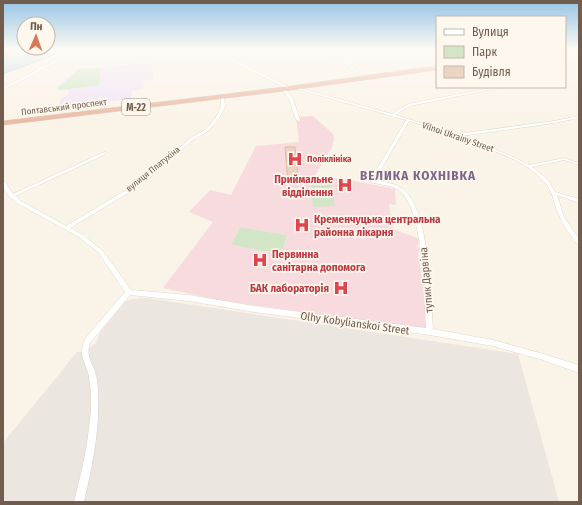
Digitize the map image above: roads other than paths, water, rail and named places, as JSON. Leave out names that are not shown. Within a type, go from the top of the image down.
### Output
[{"type":"highway","name":"Полтавський проспект","points":[[3,123],[396,74]]},
{"type":"street","points":[[3,88],[31,74]]},
{"type":"street","name":"Vilnoi Ukrainy Street","points":[[260,74],[289,88],[392,115],[457,135],[508,155],[528,166],[543,178],[555,193],[558,207],[565,222],[579,243]]},
{"type":"street","points":[[289,88],[298,120]]},
{"type":"street","points":[[392,115],[409,105],[496,88]]},
{"type":"street","name":"вулиця Платухіна","points":[[66,228],[128,191],[151,174],[193,138],[206,131],[217,119],[223,107],[223,96]]},
{"type":"street","points":[[457,135],[554,122],[579,117]]},
{"type":"street","name":"тупик Дарвіна","points":[[408,120],[372,181],[395,186],[411,201],[418,220],[424,248],[430,332]]},
{"type":"street","points":[[12,196],[104,153]]},
{"type":"street","points":[[528,166],[564,159],[579,164]]},
{"type":"street","points":[[3,183],[12,196],[19,202],[80,236],[101,252],[128,292],[87,341],[84,350],[85,359],[90,368],[93,379],[94,410],[88,467],[79,502]]},
{"type":"street","points":[[555,193],[579,201]]},
{"type":"street","name":"Olhy Kobylianskoi Street","points":[[128,292],[189,298],[254,309],[430,332],[493,343],[579,369]]},
{"type":"place","name":"Поліклініка","points":[[295,159]]},
{"type":"place","name":"Приймальне відділення","points":[[345,185]]},
{"type":"place","name":"Кременчуцька центральна районна лікарня","points":[[302,225]]},
{"type":"place","name":"Первинна санітарна допомога","points":[[260,260]]},
{"type":"place","name":"БАК лабораторія","points":[[341,288]]},
{"type":"district","name":"ВЕЛИКА КОХНІВКА","points":[[418,175]]}]
